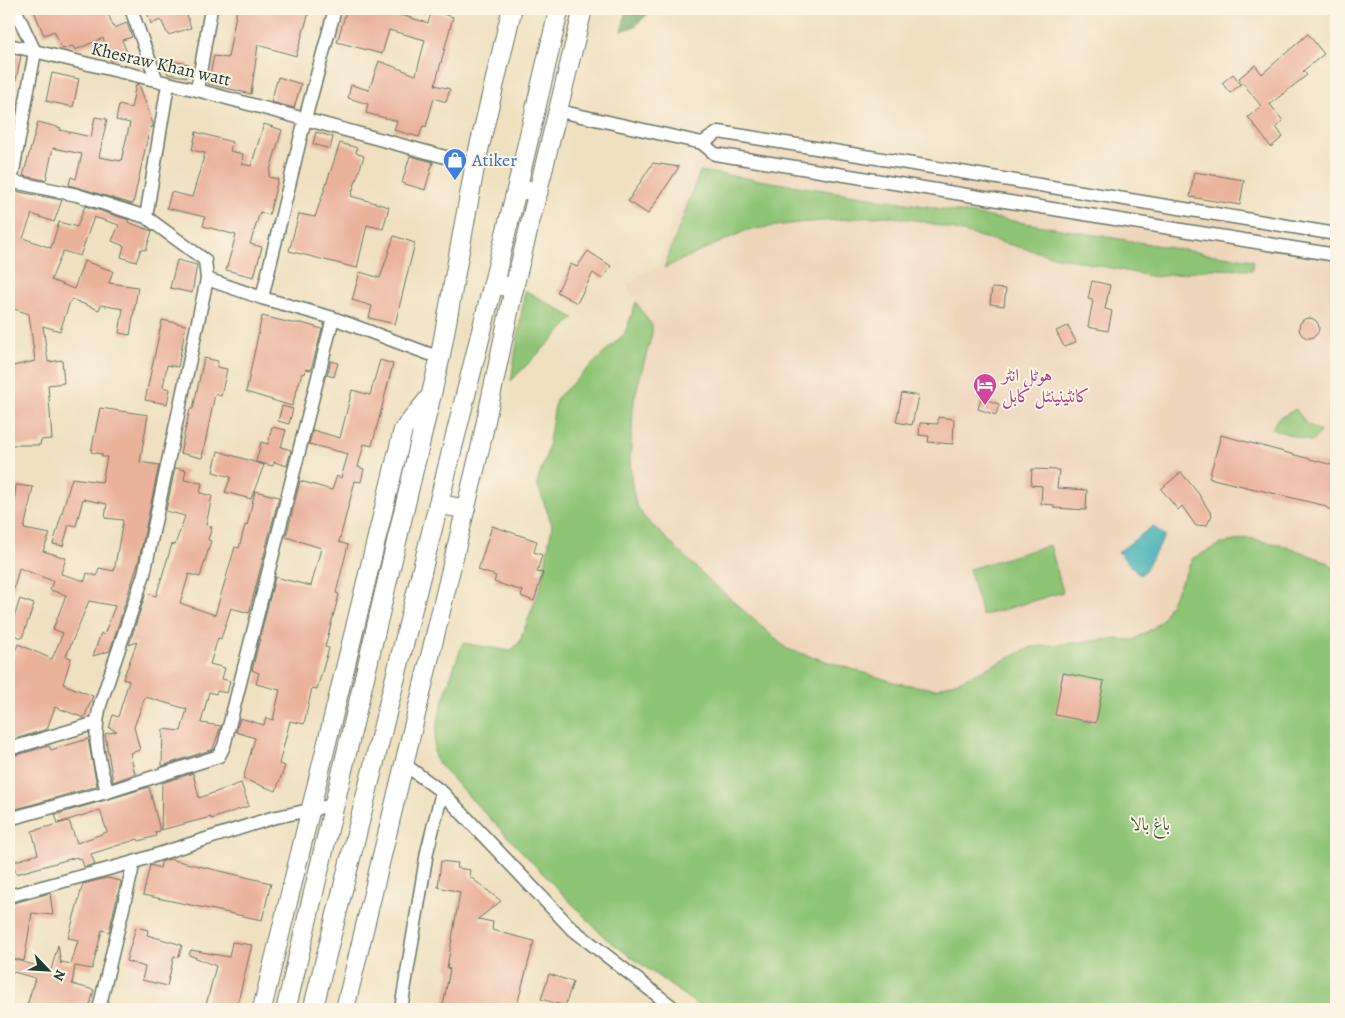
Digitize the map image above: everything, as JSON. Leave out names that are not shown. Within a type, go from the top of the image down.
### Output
[{"type":"main road","points":[[512,9],[475,165],[440,358],[287,1003],[314,1006],[517,188],[559,9]]},
{"type":"main road","points":[[517,188],[538,192]]},
{"type":"main road","points":[[493,284],[514,288]]},
{"type":"main road","points":[[438,504],[465,509]]},
{"type":"street","points":[[15,9],[36,52],[10,181],[77,195],[146,217],[205,260],[207,279],[144,574],[96,723],[95,738],[107,792]]},
{"type":"street","points":[[132,9],[162,83],[146,217]]},
{"type":"street","points":[[197,90],[211,9]]},
{"type":"street","points":[[262,298],[305,119],[335,9]]},
{"type":"street","points":[[345,1009],[465,509],[514,288],[583,9]]},
{"type":"street","name":"Khesraw Khan watt","points":[[9,45],[197,90],[305,119]]},
{"type":"street","points":[[559,110],[702,143],[715,154],[1336,255]]},
{"type":"street","points":[[305,119],[475,165]]},
{"type":"street","points":[[702,143],[719,132],[1336,234]]},
{"type":"street","points":[[1307,250],[1310,230]]},
{"type":"street","points":[[207,279],[262,298],[333,318],[440,358]]},
{"type":"street","points":[[9,820],[107,792],[219,756],[224,746],[333,318]]},
{"type":"street","points":[[262,1009],[403,430],[431,395]]},
{"type":"street","points":[[9,749],[96,723]]},
{"type":"street","points":[[404,764],[442,792],[571,928],[675,1009]]},
{"type":"street","points":[[401,1009],[427,852],[442,792]]},
{"type":"street","points":[[9,896],[134,862],[272,818],[333,805]]},
{"type":"street","points":[[100,1009],[134,862]]},
{"type":"shaded area","name":"ہوٹل انٹر کانٹینینٹل کابل","points":[[719,132],[1336,234],[1336,570],[1327,562],[1187,567],[1162,620],[1152,629],[1133,640],[1113,639],[1032,647],[961,680],[935,689],[897,683],[787,649],[709,580],[644,517],[636,504],[632,486],[630,460],[634,399],[652,334],[652,326],[627,286],[638,278],[637,275],[657,267],[702,143]]},
{"type":"green space","points":[[626,9],[653,9],[635,26],[622,31]]},
{"type":"green space","points":[[700,171],[1253,260],[1252,270],[1211,269],[1155,277],[1053,256],[921,221],[887,216],[797,223],[747,230],[664,268]]},
{"type":"green space","points":[[525,290],[574,318],[511,381]]},
{"type":"green space","name":"باغ بالا","points":[[636,302],[652,326],[652,334],[634,399],[630,460],[632,486],[636,504],[644,517],[709,580],[787,649],[897,683],[935,689],[961,680],[1032,647],[1113,639],[1133,640],[1152,629],[1162,620],[1193,558],[1221,544],[1248,538],[1286,546],[1327,562],[1336,570],[1336,1009],[703,1009],[605,938],[449,776],[436,759],[434,747],[443,700],[463,643],[511,651],[520,641],[542,582],[552,525],[537,483],[547,453],[556,399],[625,333]]},
{"type":"green space","points":[[1296,409],[1305,422],[1320,432],[1312,442],[1272,429],[1277,419]]},
{"type":"green space","points":[[1050,545],[1063,592],[982,616],[969,569]]},
{"type":"water","points":[[1153,526],[1165,536],[1144,572],[1140,575],[1118,552]]},
{"type":"building","points":[[33,9],[106,9],[114,28],[127,23],[132,37],[122,40],[128,55],[111,61],[103,38],[75,50],[73,46],[62,49],[54,31],[44,35]]},
{"type":"building","points":[[146,9],[189,9],[186,12],[191,28],[168,35],[161,20],[151,24]]},
{"type":"building","points":[[237,9],[310,9],[296,56],[258,45],[251,94],[208,84],[214,56],[228,58]]},
{"type":"building","points":[[347,9],[370,9],[393,15],[394,13],[428,23],[432,11],[453,17],[435,85],[450,89],[446,102],[434,98],[426,127],[423,126],[419,137],[394,130],[397,121],[366,113],[368,104],[348,98],[351,85],[369,90],[379,61],[416,75],[425,40],[389,30],[382,54],[337,42]]},
{"type":"building","points":[[1308,34],[1324,54],[1303,71],[1307,75],[1270,104],[1283,121],[1276,127],[1283,137],[1271,147],[1248,117],[1261,106],[1239,78],[1255,65],[1262,74]]},
{"type":"building","points":[[9,53],[21,56],[14,89],[9,88]]},
{"type":"building","points":[[163,60],[189,64],[187,77],[168,74]]},
{"type":"building","points":[[52,73],[79,79],[73,107],[46,101]]},
{"type":"building","points":[[1233,74],[1241,84],[1230,93],[1222,83]]},
{"type":"building","points":[[278,77],[301,84],[294,108],[271,102]]},
{"type":"building","points":[[136,84],[139,84],[153,124],[152,128],[150,127],[133,204],[69,185],[71,177],[76,179],[82,154],[53,148],[46,180],[23,176],[38,122],[61,128],[60,130],[91,137],[95,117],[107,119],[99,157],[121,161],[130,123],[116,120],[119,105],[131,108]]},
{"type":"building","points":[[264,124],[282,130],[270,170],[269,177],[278,179],[269,215],[260,212],[250,244],[262,247],[254,277],[226,270],[236,235],[203,226],[205,217],[167,208],[171,192],[192,197],[205,153],[192,150],[196,132],[232,142],[230,151],[243,154],[242,164],[251,166]]},
{"type":"building","points":[[316,132],[333,137],[330,149],[313,144]]},
{"type":"building","points":[[340,143],[357,148],[356,153],[364,156],[351,196],[389,207],[383,229],[367,225],[357,268],[289,251],[299,214],[315,217]]},
{"type":"building","points":[[410,156],[433,162],[425,190],[402,183]]},
{"type":"building","points":[[653,163],[679,167],[648,214],[628,201]]},
{"type":"building","points":[[1194,172],[1244,180],[1240,205],[1190,197]]},
{"type":"building","points":[[9,190],[62,200],[54,222],[32,214],[23,238],[51,248],[59,222],[77,227],[85,206],[129,220],[128,222],[152,231],[146,250],[141,249],[136,262],[121,257],[124,246],[112,241],[119,225],[94,217],[80,256],[63,251],[51,280],[74,289],[84,261],[113,271],[109,283],[138,287],[130,335],[119,333],[123,309],[101,305],[99,310],[71,299],[60,331],[43,326],[48,362],[62,360],[64,383],[48,385],[52,439],[41,440],[40,445],[9,445],[9,367],[35,361],[29,314],[9,307]]},
{"type":"building","points":[[394,236],[415,243],[395,324],[369,318],[372,306],[352,300],[360,272],[380,278]]},
{"type":"building","points":[[588,251],[611,266],[602,279],[593,273],[577,303],[557,292],[571,264],[577,267]]},
{"type":"building","points":[[177,260],[197,265],[192,293],[170,288]]},
{"type":"building","points":[[1092,281],[1110,285],[1105,309],[1112,311],[1108,331],[1088,327],[1093,300],[1088,299]]},
{"type":"building","points":[[992,288],[1006,289],[1004,306],[990,304]]},
{"type":"building","points":[[262,316],[291,323],[302,323],[322,329],[311,370],[306,369],[305,374],[302,373],[292,406],[246,392]]},
{"type":"building","points":[[1305,318],[1313,318],[1319,324],[1319,332],[1313,338],[1305,338],[1299,332],[1299,324]]},
{"type":"building","points":[[162,320],[186,325],[178,367],[167,365],[163,387],[170,389],[167,404],[145,400]]},
{"type":"building","points":[[1068,326],[1076,342],[1064,347],[1056,331]]},
{"type":"building","points":[[204,358],[218,361],[217,367],[227,369],[221,396],[215,394],[202,458],[180,453],[190,409],[193,409]]},
{"type":"building","points":[[380,360],[393,364],[372,446],[364,444],[358,467],[364,469],[361,482],[355,481],[339,542],[348,545],[336,593],[339,594],[325,647],[329,648],[317,689],[312,688],[304,724],[290,721],[279,764],[285,766],[276,791],[243,779],[255,738],[236,732],[240,718],[264,725],[266,718],[273,720],[280,690],[256,684],[259,673],[252,670],[275,577],[311,586],[321,548],[286,537],[300,481],[332,490],[337,476],[341,478],[348,454],[309,444],[313,430],[340,438],[352,390],[370,395]]},
{"type":"building","points":[[331,361],[338,363],[334,377],[327,375]]},
{"type":"building","points":[[902,393],[918,396],[912,425],[896,422]]},
{"type":"building","points":[[981,398],[999,404],[996,415],[978,409]]},
{"type":"building","points":[[282,406],[293,409],[289,424],[278,421]]},
{"type":"building","points":[[100,408],[148,415],[140,462],[159,465],[139,560],[110,651],[93,656],[101,633],[104,635],[115,606],[89,601],[66,656],[71,658],[63,684],[93,696],[84,718],[55,707],[47,729],[9,741],[9,666],[18,644],[52,659],[63,633],[53,629],[66,595],[50,590],[53,581],[19,568],[14,589],[9,589],[9,511],[13,512],[16,485],[33,487],[24,529],[50,534],[43,551],[66,558],[61,574],[85,581],[87,573],[97,576],[99,568],[114,571],[123,520],[105,518],[107,504],[83,499],[76,526],[69,524],[63,546],[53,544],[72,478],[102,482],[107,457],[91,452]]},
{"type":"building","points":[[938,417],[954,419],[953,444],[928,442],[929,436],[919,435],[920,423],[938,424]]},
{"type":"building","points":[[272,427],[286,430],[281,447],[291,450],[287,466],[274,462],[273,466],[256,462],[261,442],[268,444]]},
{"type":"building","points":[[1221,435],[1336,466],[1336,513],[1322,505],[1209,478]]},
{"type":"building","points":[[218,451],[264,465],[251,499],[225,492],[231,477],[213,472]]},
{"type":"building","points":[[175,468],[186,470],[184,480],[202,483],[200,493],[212,496],[206,525],[212,527],[208,540],[211,541],[200,577],[189,574],[180,603],[215,615],[235,547],[239,548],[245,525],[247,526],[255,491],[279,497],[249,613],[231,608],[221,639],[218,638],[210,664],[225,668],[222,679],[230,681],[227,693],[217,691],[216,694],[209,692],[201,723],[221,726],[213,749],[162,766],[163,729],[181,731],[187,709],[145,697],[134,727],[140,750],[130,753],[135,774],[113,782],[105,734],[117,731],[109,728],[113,715],[118,717],[129,681],[123,679],[137,642],[129,645],[146,593],[156,596],[172,544],[175,545],[185,516],[166,511]]},
{"type":"building","points":[[1032,469],[1059,470],[1057,488],[1087,490],[1086,510],[1054,508],[1054,505],[1041,504],[1042,486],[1031,485]]},
{"type":"building","points":[[1181,472],[1198,493],[1212,515],[1207,525],[1196,526],[1182,506],[1178,510],[1161,489]]},
{"type":"building","points":[[492,526],[537,541],[534,552],[542,555],[537,572],[543,573],[534,601],[521,596],[523,591],[494,582],[496,576],[478,570]]},
{"type":"building","points":[[20,599],[34,604],[22,638],[9,633]]},
{"type":"building","points":[[1063,673],[1104,681],[1096,723],[1055,715]]},
{"type":"building","points":[[88,739],[97,786],[9,811],[9,757],[49,746],[51,750]]},
{"type":"building","points":[[193,773],[199,798],[241,783],[249,806],[211,819],[211,817],[161,830],[162,783]]},
{"type":"building","points":[[149,787],[160,831],[155,832],[156,836],[139,841],[138,839],[91,854],[95,864],[84,867],[81,858],[78,859],[77,857],[16,874],[13,862],[38,854],[32,831],[69,821],[77,843],[107,832],[100,810],[58,823],[55,815]]},
{"type":"building","points":[[169,859],[271,883],[262,920],[143,895],[150,865],[160,868],[161,862]]},
{"type":"building","points":[[441,861],[458,863],[457,868],[470,870],[469,876],[501,901],[478,919],[493,922],[492,930],[534,941],[516,1009],[460,1009],[443,1006],[450,969],[447,968],[460,892],[438,887]]},
{"type":"building","points":[[107,878],[121,881],[109,932],[102,930],[92,969],[75,966],[72,984],[94,990],[89,1009],[26,1009],[35,978],[10,971],[13,959],[51,970],[58,945],[61,964],[61,962],[71,964],[78,940],[68,938],[83,884]]},
{"type":"building","points":[[50,893],[53,915],[32,913],[24,961],[9,958],[10,904]]},
{"type":"building","points":[[136,927],[148,930],[147,935],[182,945],[179,957],[174,956],[167,986],[142,980],[145,967],[126,961]]},
{"type":"building","points":[[232,942],[252,945],[236,1009],[205,1009],[216,966],[189,955],[191,950],[229,957]]},
{"type":"building","points":[[549,974],[573,982],[565,1006],[541,999]]},
{"type":"place","name":"Atiker","points":[[455,181]]},
{"type":"place","name":"ہوٹل انٹر کانٹینینٹل کابل","points":[[985,406]]}]
